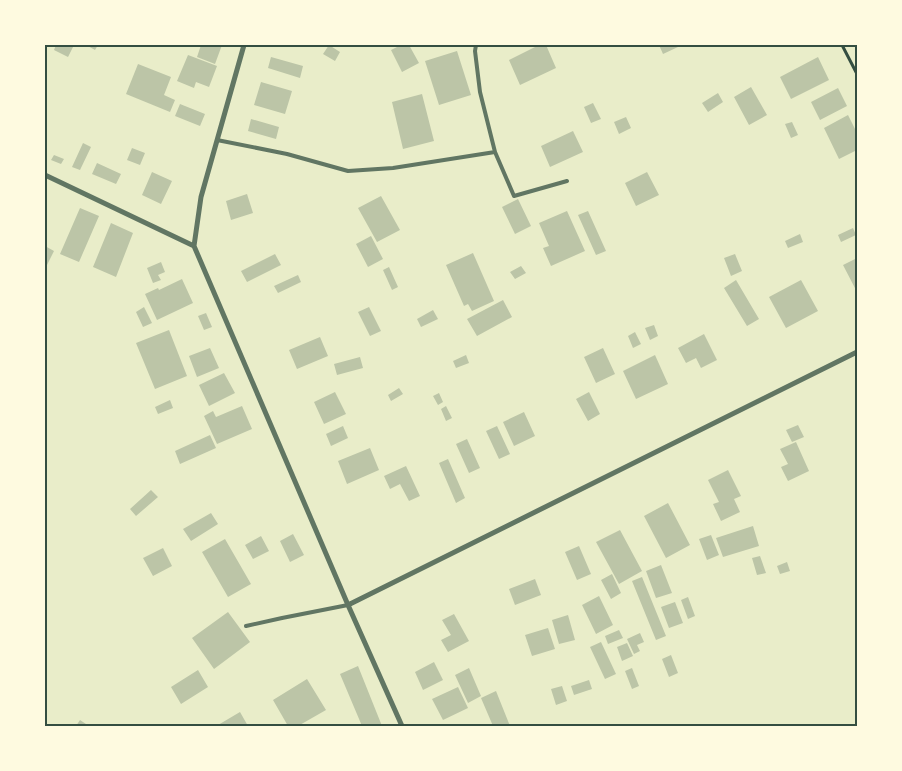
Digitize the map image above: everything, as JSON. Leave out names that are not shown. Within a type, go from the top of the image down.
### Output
[{"type":"street","points":[[244,45],[201,197],[194,246],[402,726]]},
{"type":"street","points":[[45,175],[194,246]]},
{"type":"street","points":[[348,604],[857,352]]},
{"type":"lane","points":[[476,45],[474,52],[480,92],[495,152],[514,196],[567,181]]},
{"type":"lane","points":[[217,140],[287,154],[348,171],[393,168],[495,152]]},
{"type":"lane","points":[[246,626],[348,604]]},
{"type":"path","points":[[842,45],[857,74]]},
{"type":"building","points":[[56,45],[74,45],[68,57],[54,50]]},
{"type":"building","points":[[86,45],[98,45],[95,50]]},
{"type":"building","points":[[201,45],[222,45],[215,64],[197,57]]},
{"type":"building","points":[[329,45],[340,52],[335,61],[323,54]]},
{"type":"building","points":[[401,45],[409,45],[419,63],[402,72],[391,50]]},
{"type":"building","points":[[534,45],[546,45],[556,68],[520,85],[509,60],[535,47]]},
{"type":"building","points":[[659,45],[677,45],[678,47],[663,54]]},
{"type":"building","points":[[457,51],[471,95],[439,105],[425,61]]},
{"type":"building","points":[[188,55],[217,66],[209,87],[196,82],[194,88],[177,81]]},
{"type":"building","points":[[271,57],[303,66],[300,78],[268,68]]},
{"type":"building","points":[[818,57],[829,80],[791,99],[780,77]]},
{"type":"building","points":[[138,64],[171,77],[164,95],[175,100],[170,112],[126,94]]},
{"type":"building","points":[[261,82],[292,91],[285,114],[254,105]]},
{"type":"building","points":[[751,87],[767,115],[749,125],[734,97]]},
{"type":"building","points":[[838,88],[847,106],[820,120],[811,102]]},
{"type":"building","points":[[718,93],[723,102],[708,112],[702,103]]},
{"type":"building","points":[[422,94],[434,141],[403,149],[392,102]]},
{"type":"building","points":[[593,103],[601,119],[591,123],[584,107]]},
{"type":"building","points":[[180,104],[205,114],[200,126],[175,116]]},
{"type":"building","points":[[848,115],[857,133],[857,150],[839,159],[824,128]]},
{"type":"building","points":[[626,117],[631,128],[619,134],[614,122]]},
{"type":"building","points":[[251,119],[279,127],[276,139],[248,131]]},
{"type":"building","points":[[792,122],[798,135],[791,138],[785,124]]},
{"type":"building","points":[[573,131],[583,152],[550,167],[541,146]]},
{"type":"building","points":[[83,143],[91,147],[80,170],[72,167]]},
{"type":"building","points":[[132,148],[145,153],[140,165],[127,160]]},
{"type":"building","points":[[54,155],[64,159],[61,164],[51,160]]},
{"type":"building","points":[[97,163],[121,174],[116,184],[92,174]]},
{"type":"building","points":[[152,172],[172,181],[161,204],[142,195]]},
{"type":"building","points":[[647,172],[659,195],[636,206],[625,183]]},
{"type":"building","points":[[247,194],[253,213],[231,220],[226,201]]},
{"type":"building","points":[[381,196],[400,230],[377,242],[358,208]]},
{"type":"building","points":[[518,199],[531,226],[515,234],[502,207]]},
{"type":"building","points":[[80,208],[99,216],[79,262],[60,254]]},
{"type":"building","points":[[567,211],[585,251],[551,266],[543,248],[549,246],[539,223]]},
{"type":"building","points":[[588,211],[606,251],[596,255],[578,215]]},
{"type":"building","points":[[111,223],[133,233],[116,277],[93,267]]},
{"type":"building","points":[[853,228],[856,235],[841,242],[838,235]]},
{"type":"building","points":[[800,234],[803,242],[788,248],[785,241]]},
{"type":"building","points":[[371,236],[383,259],[368,267],[356,244]]},
{"type":"building","points":[[45,246],[54,251],[45,269]]},
{"type":"building","points":[[473,253],[494,301],[472,311],[468,304],[464,306],[446,265]]},
{"type":"building","points":[[275,254],[281,265],[247,282],[241,271]]},
{"type":"building","points":[[735,254],[742,271],[731,276],[724,258]]},
{"type":"building","points":[[857,258],[857,292],[843,265]]},
{"type":"building","points":[[161,262],[165,272],[158,275],[161,280],[153,283],[147,268]]},
{"type":"building","points":[[521,266],[526,273],[515,279],[510,272]]},
{"type":"building","points":[[389,267],[398,287],[392,290],[383,270]]},
{"type":"building","points":[[298,275],[301,282],[278,293],[274,286]]},
{"type":"building","points":[[182,279],[193,303],[157,320],[145,294],[158,288],[159,290]]},
{"type":"building","points":[[736,280],[759,319],[747,326],[724,288]]},
{"type":"building","points":[[801,280],[818,311],[786,328],[769,297]]},
{"type":"building","points":[[503,300],[512,317],[477,336],[467,319]]},
{"type":"building","points":[[144,307],[152,323],[143,327],[136,312]]},
{"type":"building","points":[[369,307],[381,331],[370,336],[358,312]]},
{"type":"building","points":[[433,310],[438,319],[421,327],[417,319]]},
{"type":"building","points":[[206,313],[212,327],[204,330],[198,316]]},
{"type":"building","points":[[654,325],[658,336],[650,340],[645,328]]},
{"type":"building","points":[[169,330],[187,376],[155,389],[136,343]]},
{"type":"building","points":[[635,332],[641,344],[633,348],[628,336]]},
{"type":"building","points":[[704,334],[717,360],[701,368],[696,358],[686,363],[678,348]]},
{"type":"building","points":[[320,337],[328,356],[297,369],[289,350]]},
{"type":"building","points":[[210,348],[219,368],[197,377],[189,356]]},
{"type":"building","points":[[603,348],[615,374],[596,383],[584,357]]},
{"type":"building","points":[[466,355],[469,363],[456,368],[453,361]]},
{"type":"building","points":[[655,355],[668,384],[636,399],[623,371]]},
{"type":"building","points":[[360,357],[363,368],[337,375],[334,364]]},
{"type":"building","points":[[224,373],[235,393],[209,406],[199,385]]},
{"type":"building","points":[[399,388],[403,394],[391,401],[388,395]]},
{"type":"building","points":[[335,392],[346,414],[324,424],[314,402]]},
{"type":"building","points":[[589,392],[600,414],[588,421],[576,399]]},
{"type":"building","points":[[439,393],[443,402],[438,405],[433,396]]},
{"type":"building","points":[[170,400],[173,408],[158,414],[155,407]]},
{"type":"building","points":[[242,406],[252,429],[217,444],[204,416],[213,411],[216,417]]},
{"type":"building","points":[[446,406],[452,418],[446,421],[441,409]]},
{"type":"building","points":[[524,412],[535,436],[514,446],[503,422]]},
{"type":"building","points":[[798,425],[804,437],[792,442],[786,430]]},
{"type":"building","points":[[343,426],[348,438],[331,446],[326,434]]},
{"type":"building","points":[[497,426],[510,454],[499,459],[486,431]]},
{"type":"building","points":[[210,435],[216,448],[180,464],[175,451]]},
{"type":"building","points":[[467,439],[480,468],[469,473],[456,444]]},
{"type":"building","points":[[796,442],[809,471],[788,481],[781,467],[788,464],[780,449]]},
{"type":"building","points":[[370,448],[379,470],[347,484],[338,461]]},
{"type":"building","points":[[448,459],[465,498],[456,503],[439,463]]},
{"type":"building","points":[[406,466],[420,496],[409,501],[400,484],[390,489],[384,476]]},
{"type":"building","points":[[728,470],[741,496],[734,499],[740,512],[721,521],[713,504],[719,502],[708,480]]},
{"type":"building","points":[[151,490],[158,497],[136,516],[130,509]]},
{"type":"building","points":[[668,503],[690,545],[666,558],[644,516]]},
{"type":"building","points":[[211,513],[218,524],[191,541],[183,529]]},
{"type":"building","points":[[753,526],[759,546],[723,557],[716,538]]},
{"type":"building","points":[[620,530],[642,571],[619,584],[596,542]]},
{"type":"building","points":[[293,534],[304,555],[290,562],[280,541]]},
{"type":"building","points":[[711,535],[719,555],[707,560],[699,539]]},
{"type":"building","points":[[261,536],[269,551],[253,559],[245,545]]},
{"type":"building","points":[[225,539],[251,584],[228,597],[202,552]]},
{"type":"building","points":[[579,546],[591,574],[577,580],[565,552]]},
{"type":"building","points":[[163,548],[172,566],[153,576],[143,558]]},
{"type":"building","points":[[760,556],[766,573],[757,575],[752,558]]},
{"type":"building","points":[[787,562],[790,571],[780,574],[777,566]]},
{"type":"building","points":[[661,565],[672,593],[656,598],[646,571]]},
{"type":"building","points":[[612,574],[621,593],[611,599],[601,580]]},
{"type":"building","points":[[642,577],[666,636],[656,640],[632,581]]},
{"type":"building","points":[[535,579],[541,595],[515,605],[509,589]]},
{"type":"building","points":[[599,596],[613,625],[596,634],[582,605]]},
{"type":"building","points":[[688,597],[695,616],[688,619],[681,600]]},
{"type":"building","points":[[675,602],[683,623],[669,628],[661,607]]},
{"type":"building","points":[[228,612],[250,642],[214,669],[192,638]]},
{"type":"building","points":[[454,614],[469,641],[448,652],[441,640],[451,635],[442,620]]},
{"type":"building","points":[[568,615],[575,640],[559,644],[552,620]]},
{"type":"building","points":[[548,628],[555,649],[532,656],[525,635]]},
{"type":"building","points":[[619,630],[623,638],[608,644],[605,636]]},
{"type":"building","points":[[640,633],[644,642],[637,645],[640,651],[634,654],[627,639]]},
{"type":"building","points":[[601,642],[616,674],[605,679],[590,647]]},
{"type":"building","points":[[627,643],[633,656],[622,661],[617,647]]},
{"type":"building","points":[[671,655],[678,673],[669,677],[662,659]]},
{"type":"building","points":[[434,662],[443,680],[423,690],[415,672]]},
{"type":"building","points":[[358,666],[382,726],[362,726],[340,674]]},
{"type":"building","points":[[469,668],[481,696],[468,703],[455,675]]},
{"type":"building","points":[[632,668],[639,686],[632,689],[625,671]]},
{"type":"building","points":[[198,670],[208,687],[181,704],[171,687]]},
{"type":"building","points":[[307,679],[326,710],[298,726],[288,726],[273,700]]},
{"type":"building","points":[[589,680],[592,689],[574,695],[571,686]]},
{"type":"building","points":[[562,686],[567,701],[556,705],[551,689]]},
{"type":"building","points":[[458,687],[468,708],[443,720],[432,699]]},
{"type":"building","points":[[496,691],[510,726],[493,726],[481,698]]},
{"type":"building","points":[[240,712],[248,726],[218,726],[218,725]]},
{"type":"building","points":[[80,720],[89,726],[76,726]]}]
